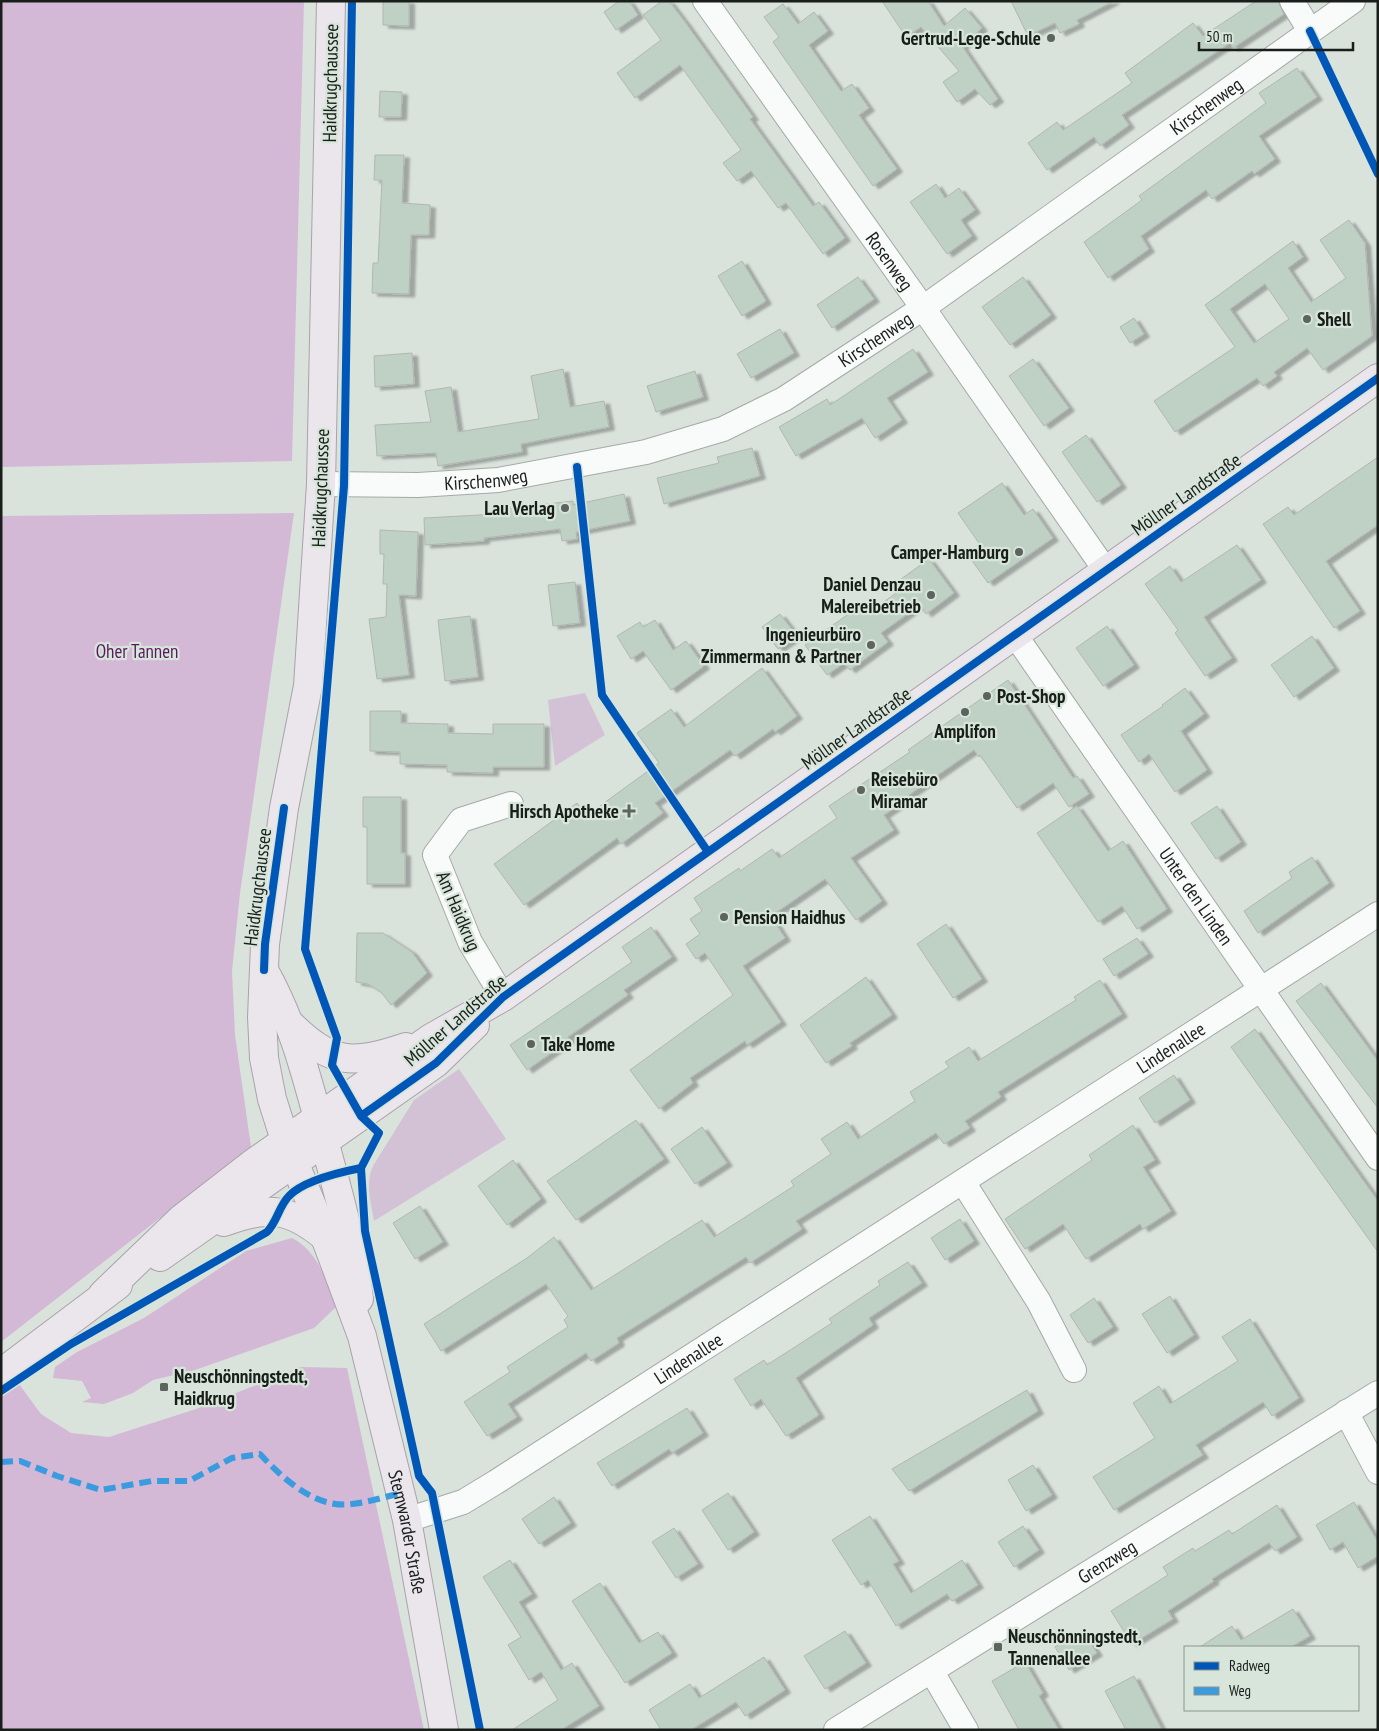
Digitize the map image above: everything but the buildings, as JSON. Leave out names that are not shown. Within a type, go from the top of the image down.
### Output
[{"type":"main road","name":"Haidkrugchaussee","points":[[290,1151],[272,1099],[264,1058],[264,970],[265,944],[284,808],[308,686],[321,484],[331,1]]},
{"type":"main road","name":"Möllner Landstraße","points":[[321,1130],[431,1038],[503,997],[1378,378]]},
{"type":"main road","name":"Haidkrugchaussee","points":[[264,970],[290,1024],[321,1130]]},
{"type":"main road","name":"Möllner Landstraße","points":[[103,1294],[180,1219],[321,1130],[436,1063],[503,997]]},
{"type":"main road","points":[[290,1024],[321,1051],[334,1056],[352,1058],[366,1059],[382,1055],[431,1038]]},
{"type":"main road","name":"Stemwarder Straße","points":[[321,1130],[355,1257],[362,1336]]},
{"type":"main road","name":"Möllner Landstraße","points":[[1,1373],[103,1294],[194,1234],[290,1151]]},
{"type":"main road","name":"Stemwarder Straße","points":[[290,1151],[362,1336],[407,1520],[444,1730]]},
{"type":"main road","points":[[194,1234],[240,1216],[270,1210],[292,1215],[309,1223],[325,1237]]},
{"type":"street","name":"Rosenweg","points":[[705,1],[923,308],[1106,571]]},
{"type":"street","points":[[1292,1],[1310,30]]},
{"type":"street","name":"Kirschenweg","points":[[321,484],[418,485],[498,480],[646,452],[723,429],[784,399],[923,308],[1353,1]]},
{"type":"street","name":"Unter den Linden","points":[[1015,635],[1378,1158]]},
{"type":"street","name":"Am Haidkrug","points":[[503,997],[470,942],[435,855],[461,820],[511,804]]},
{"type":"street","name":"Lindenallee","points":[[407,1520],[463,1502],[1261,991],[1378,914]]},
{"type":"street","points":[[963,1182],[1038,1302],[1074,1370]]},
{"type":"street","name":"Grenzweg","points":[[836,1730],[1378,1393]]},
{"type":"street","points":[[1346,1412],[1378,1472]]},
{"type":"street","points":[[932,1672],[966,1730]]},
{"type":"shaded area","points":[[585,693],[605,735],[555,766],[548,700]]},
{"type":"shaded area","points":[[459,1069],[506,1139],[374,1221],[369,1186],[373,1166],[414,1100]]},
{"type":"green space","points":[[1,1],[304,1],[292,461],[1,467]]},
{"type":"green space","name":"Oher Tannen","points":[[294,513],[240,893],[232,971],[235,1035],[251,1147],[1,1342],[1,516]]},
{"type":"green space","points":[[292,1238],[315,1258],[325,1277],[336,1307],[314,1328],[195,1370],[153,1380],[133,1393],[104,1404],[82,1402],[91,1398],[82,1381],[53,1378],[55,1367],[77,1352],[144,1318],[246,1251]]},
{"type":"green space","points":[[301,1367],[347,1368],[424,1730],[1,1730],[1,1397],[19,1384],[41,1414],[71,1433],[109,1437],[196,1409]]},
{"type":"marked path","points":[[1,1462],[20,1461],[57,1476],[101,1490],[152,1481],[189,1481],[232,1458],[260,1454],[290,1482],[313,1497],[326,1502],[352,1504],[401,1493]]},
{"type":"cycle path","points":[[352,1],[344,486],[305,949],[337,1038],[332,1065],[361,1116],[379,1133],[361,1168],[365,1231],[419,1476],[432,1493],[480,1730]]},
{"type":"cycle path","points":[[1310,31],[1378,174]]},
{"type":"cycle path","points":[[361,1116],[436,1063],[503,997],[1378,378]]},
{"type":"cycle path","points":[[577,467],[602,695],[708,852]]},
{"type":"cycle path","points":[[264,970],[265,944],[284,808]]},
{"type":"cycle path","points":[[1,1391],[71,1344],[267,1232],[289,1196],[303,1186],[323,1178],[361,1168]]},
{"type":"place","name":"Gertrud-Lege-Schule","points":[[1051,38]]},
{"type":"place","name":"Shell","points":[[1307,319]]},
{"type":"place","name":"Lau Verlag","points":[[565,508]]},
{"type":"place","name":"Camper-Hamburg","points":[[1019,552]]},
{"type":"place","name":"Daniel Denzau Malereibetrieb","points":[[931,595]]},
{"type":"place","name":"Ingenieurbüro Zimmermann & Partner","points":[[871,645]]},
{"type":"place","name":"Post-Shop","points":[[987,696]]},
{"type":"place","name":"Amplifon","points":[[965,712]]},
{"type":"place","name":"Reisebüro Miramar","points":[[861,790]]},
{"type":"place","name":"Hirsch Apotheke","points":[[629,811]]},
{"type":"place","name":"Pension Haidhus","points":[[724,917]]},
{"type":"place","name":"Take Home","points":[[531,1044]]},
{"type":"place","name":"Neuschönningstedt, Haidkrug","points":[[164,1387]]},
{"type":"place","name":"Neuschönningstedt, Tannenallee","points":[[998,1647]]}]
